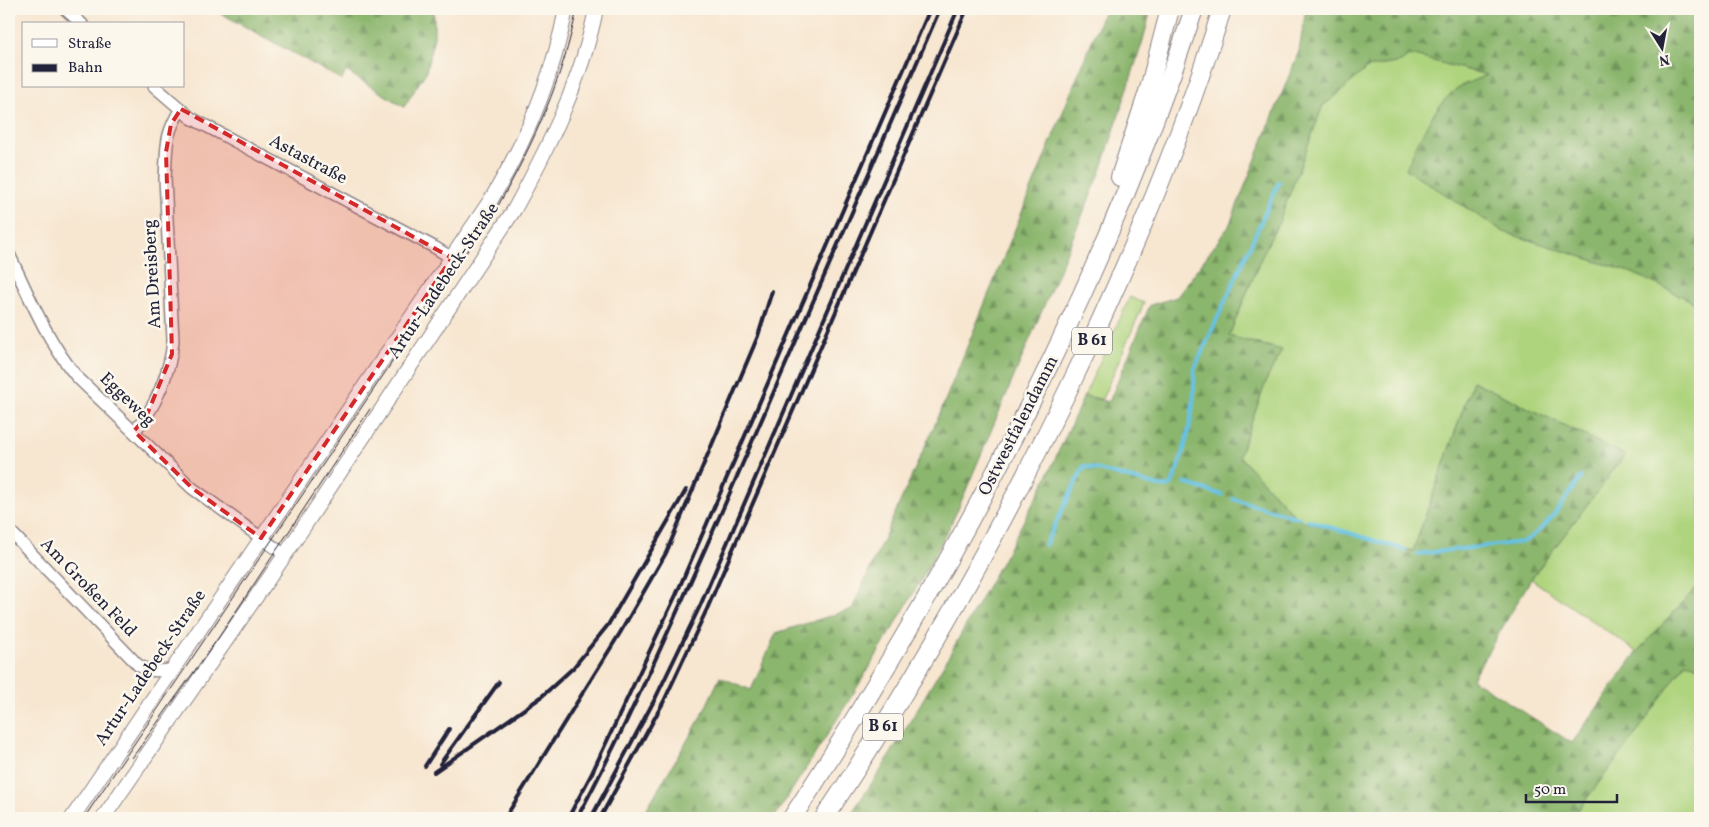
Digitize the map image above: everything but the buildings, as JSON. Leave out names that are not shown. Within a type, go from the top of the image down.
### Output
[{"type":"highway","name":"B 61","points":[[976,510],[996,454],[1057,327],[1096,239],[1123,169],[1149,89],[1170,9]]},
{"type":"highway","name":"Ostwestfalendamm","points":[[792,818],[841,743],[976,510],[1070,322],[1142,152],[1194,9]]},
{"type":"highway","name":"Ostwestfalendamm","points":[[824,818],[860,765],[940,634],[1028,474],[1094,337],[1130,254],[1172,150],[1222,9]]},
{"type":"highway","points":[[1214,34],[1226,9]]},
{"type":"street","points":[[65,9],[80,22]]},
{"type":"street","name":"Artur-Ladebeck-Straße","points":[[72,818],[492,198],[519,149],[548,78],[566,9]]},
{"type":"street","name":"Artur-Ladebeck-Straße","points":[[103,818],[285,555],[514,210],[537,168],[566,104],[582,64],[596,9]]},
{"type":"street","name":"Astastraße","points":[[156,88],[191,118],[210,129],[452,258]]},
{"type":"street","name":"Am Dreisberg","points":[[134,431],[146,417],[168,372],[172,354],[173,340],[165,178],[168,134],[171,124],[181,109]]},
{"type":"street","name":"Eggeweg","points":[[9,254],[54,346],[77,377],[192,488],[261,538]]},
{"type":"street","name":"Am Großen Feld","points":[[9,532],[134,661],[148,670],[161,671],[173,669]]},
{"type":"street","points":[[261,538],[285,555]]},
{"type":"highlighted area","points":[[181,109],[452,258],[261,538],[192,488],[134,431],[146,417],[172,354],[166,152],[171,124]]},
{"type":"green space","points":[[213,9],[434,9],[434,37],[426,72],[404,107],[346,71],[342,80]]},
{"type":"green space","points":[[1105,9],[1151,9],[1144,37],[1101,171],[958,509],[917,588],[862,680],[774,818],[641,818],[700,719],[720,677],[751,690],[776,633],[852,609],[940,413]]},
{"type":"green space","points":[[1306,9],[1700,9],[1700,310],[1692,301],[1633,273],[1504,232],[1406,169],[1426,126],[1446,98],[1462,85],[1487,75],[1410,55],[1401,62],[1367,68],[1323,105],[1279,222],[1264,251],[1229,336],[1282,350],[1267,379],[1239,456],[1299,520],[1413,551],[1473,381],[1625,455],[1531,579],[1472,679],[1572,743],[1637,652],[1700,584],[1700,668],[1686,662],[1638,731],[1572,818],[848,818],[881,770],[946,661],[1044,483],[1084,396],[1109,402],[1150,305],[1177,297],[1229,226],[1299,51]]},
{"type":"green space","points":[[1410,55],[1487,75],[1456,89],[1406,169],[1504,232],[1633,273],[1692,301],[1700,310],[1700,584],[1637,652],[1531,579],[1624,455],[1473,381],[1413,551],[1299,520],[1239,456],[1267,379],[1281,350],[1229,336],[1264,251],[1279,222],[1323,105],[1367,68],[1401,62]]},
{"type":"green space","points":[[1130,297],[1144,303],[1102,399],[1084,396]]},
{"type":"green space","points":[[1686,661],[1700,668],[1700,727],[1690,748],[1700,754],[1700,818],[1572,818],[1638,731]]},
{"type":"waterway","points":[[1045,545],[1084,466],[1159,486],[1167,487],[1172,484],[1182,457],[1192,414],[1194,370],[1279,182]]},
{"type":"waterway","points":[[1417,554],[1523,542],[1548,522],[1581,477]]},
{"type":"waterway","points":[[1185,483],[1222,495]]},
{"type":"waterway","points":[[1233,499],[1299,518]]},
{"type":"waterway","points":[[1307,520],[1405,550]]},
{"type":"tram line","points":[[84,818],[499,204],[546,110],[564,61],[577,9]]},
{"type":"tram line","points":[[132,758],[219,637],[370,409]]},
{"type":"railway","points":[[568,818],[591,775],[676,595],[930,9]]},
{"type":"railway","points":[[577,818],[617,741],[672,623],[940,9]]},
{"type":"railway","points":[[591,818],[656,697],[700,606],[958,9]]},
{"type":"railway","points":[[600,818],[664,701],[707,609],[967,9]]},
{"type":"railway","points":[[505,818],[620,633],[666,553],[758,336],[772,291]]},
{"type":"railway","points":[[434,772],[540,698],[573,668],[608,625],[686,490]]},
{"type":"railway","points":[[440,764],[499,682]]},
{"type":"railway","points":[[425,766],[449,729]]}]
